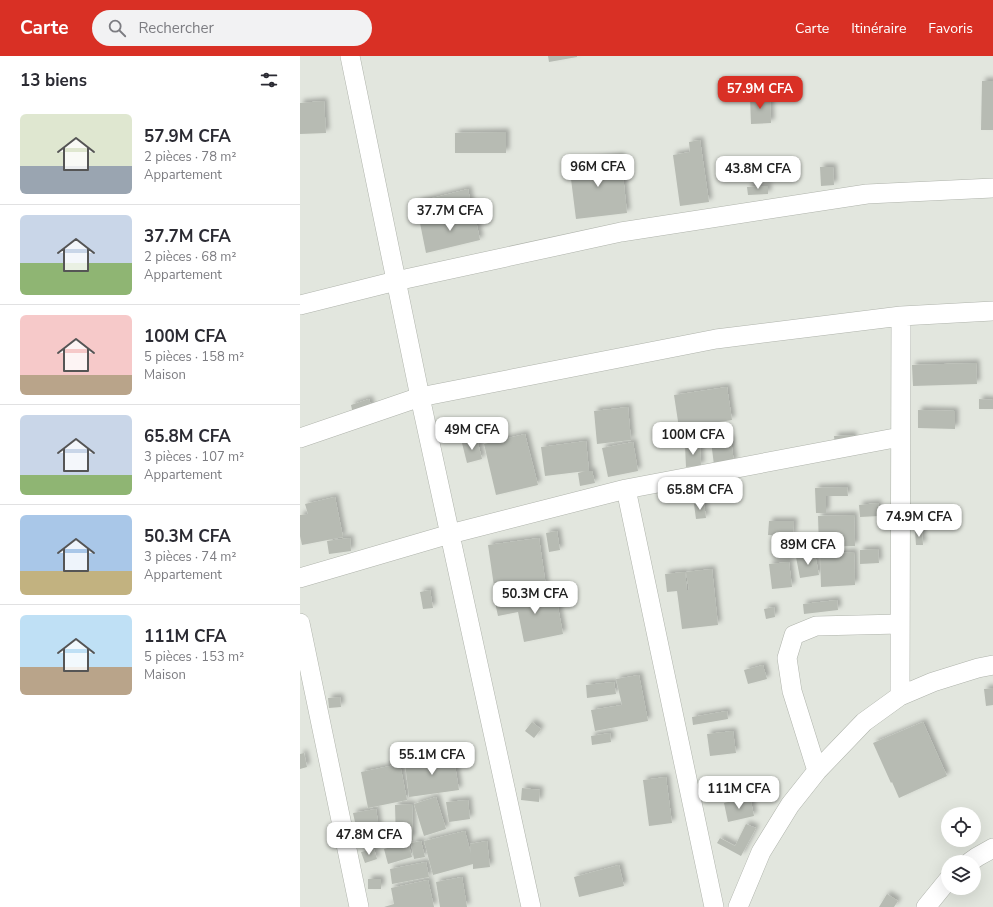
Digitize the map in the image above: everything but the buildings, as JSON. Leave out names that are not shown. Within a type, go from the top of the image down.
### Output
[{"type":"street","points":[[350,56],[420,397],[531,907]]},
{"type":"street","points":[[300,305],[396,281],[621,232],[867,194],[993,188]]},
{"type":"street","points":[[300,438],[420,397],[716,340],[901,316],[993,311]]},
{"type":"street","points":[[900,696],[901,316]]},
{"type":"street","points":[[300,578],[450,534],[626,489],[900,437]]},
{"type":"street","points":[[626,489],[714,907]]},
{"type":"street","points":[[300,623],[359,907]]},
{"type":"street","points":[[817,771],[792,691],[788,658],[794,635],[816,626],[900,624]]},
{"type":"street","points":[[738,907],[761,852],[790,804],[817,771],[864,722],[900,696],[933,682],[978,668],[993,665]]},
{"type":"street","points":[[981,855],[993,848]]},
{"type":"street","points":[[926,907],[941,889]]}]
